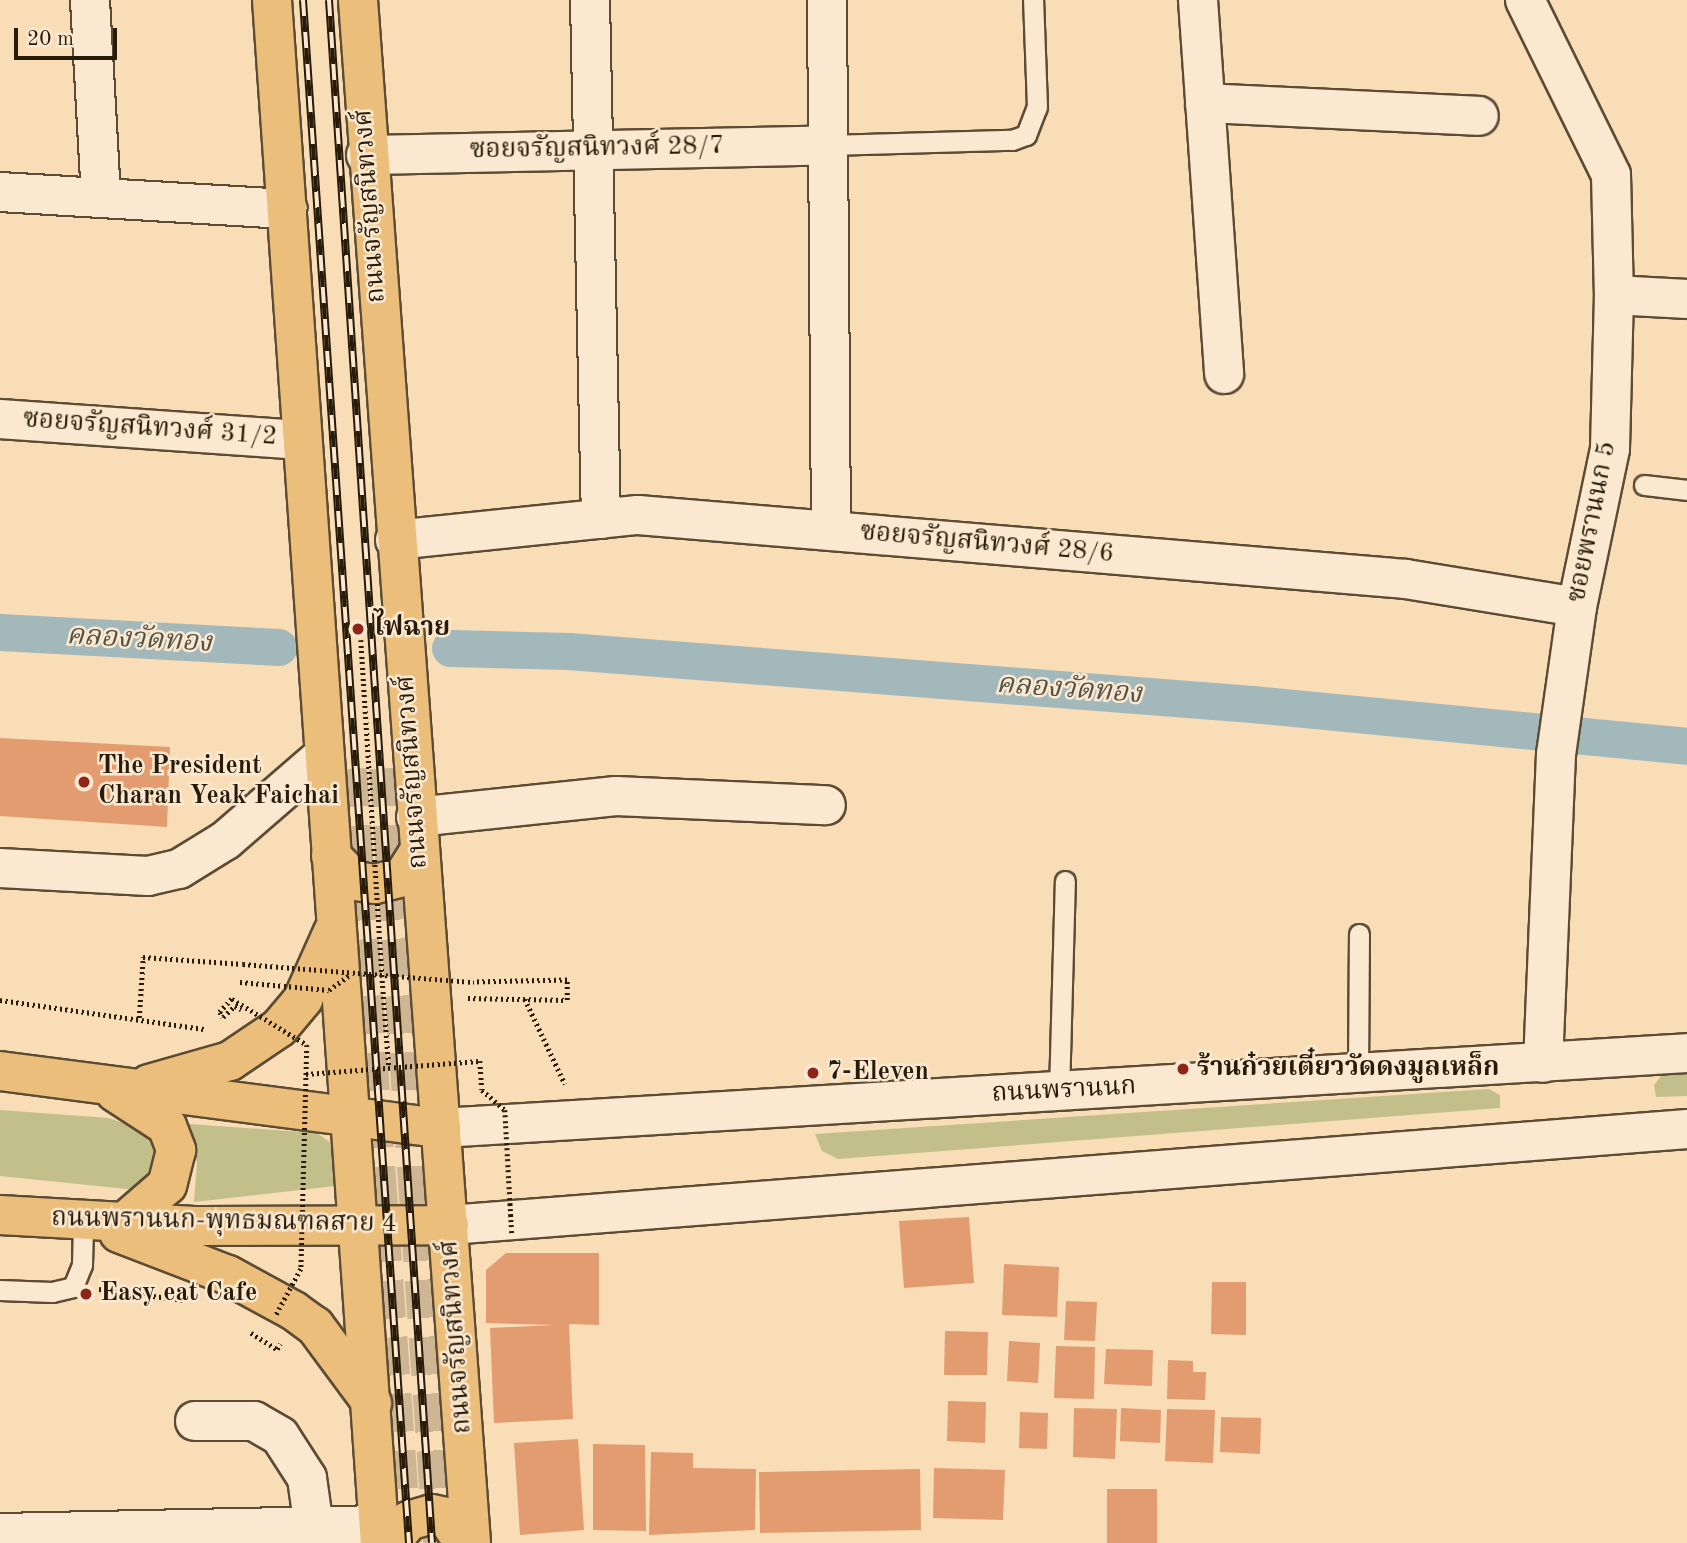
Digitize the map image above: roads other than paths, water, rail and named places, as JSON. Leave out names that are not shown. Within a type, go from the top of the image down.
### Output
[{"type":"main road","points":[[272,0],[301,440],[336,762]]},
{"type":"main road","points":[[295,0],[336,762],[331,856],[383,1537],[408,1521],[432,1514],[446,1517],[464,1543]]},
{"type":"main road","name":"ถนนจรัญสนิทวงศ์","points":[[335,0],[388,768]]},
{"type":"main road","name":"ถนนจรัญสนิทวงศ์","points":[[358,0],[366,155],[471,1543]]},
{"type":"main road","points":[[331,856],[356,881],[375,884],[403,877],[417,834]]},
{"type":"main road","points":[[117,1086],[230,1060],[279,1028],[318,971],[336,923]]},
{"type":"main road","points":[[0,1071],[441,1128]]},
{"type":"main road","points":[[100,1223],[150,1205],[167,1185],[176,1150],[158,1118],[117,1086]]},
{"type":"main road","name":"ถนนพรานนก-พุทธมณฑลสาย 4","points":[[0,1215],[100,1223],[449,1225]]},
{"type":"main road","points":[[100,1223],[267,1293],[315,1326],[372,1403]]},
{"type":"street","points":[[90,0],[101,198]]},
{"type":"street","points":[[590,0],[601,519]]},
{"type":"street","points":[[827,0],[831,531]]},
{"type":"street","points":[[1198,0],[1224,374]]},
{"type":"street","name":"ซอยพรานนก 5","points":[[1525,0],[1611,175],[1614,295],[1610,449],[1577,607],[1556,754],[1543,1063]]},
{"type":"street","points":[[1205,103],[1479,116]]},
{"type":"street","name":"ซอยจรัญสนิทวงศ์ 28/7","points":[[366,155],[593,147],[828,145]]},
{"type":"street","points":[[0,192],[287,209]]},
{"type":"street","points":[[1614,295],[1687,299]]},
{"type":"street","name":"ซอยจรัญสนิทวงศ์ 31/2","points":[[0,419],[301,440]]},
{"type":"street","name":"ซอยจรัญสนิทวงศ์ 28/6","points":[[395,540],[638,515],[1406,579],[1577,607]]},
{"type":"street","points":[[0,868],[148,876],[179,869],[226,840],[336,762]]},
{"type":"street","points":[[417,834],[616,796],[826,805]]},
{"type":"street","name":"ถนนพรานนก","points":[[441,1128],[1687,1053]]},
{"type":"street","points":[[449,1225],[1687,1129]]},
{"type":"street","points":[[195,1421],[254,1421],[280,1436],[307,1478],[314,1528]]},
{"type":"street","points":[[0,1533],[314,1528],[383,1537]]},
{"type":"lane","points":[[828,145],[1012,140],[1026,135],[1037,107],[1033,0]]},
{"type":"lane","points":[[1644,485],[1687,490]]},
{"type":"lane","points":[[1059,1092],[1065,881]]},
{"type":"lane","points":[[1358,1074],[1359,934]]},
{"type":"lane","points":[[0,1290],[52,1292],[73,1287],[100,1223]]},
{"type":"waterway","name":"คลองวัดทอง","points":[[0,632],[279,647]]},
{"type":"waterway","name":"คลองวัดทอง","points":[[450,648],[568,651],[1252,704],[1687,746]]},
{"type":"tunnel","points":[[388,768],[442,1543]]},
{"type":"tunnel","points":[[348,769],[403,1543]]},
{"type":"railway","points":[[303,0],[409,1543]]},
{"type":"railway","points":[[329,0],[432,1543]]},
{"type":"place","name":"ไฟฉาย","points":[[358,629]]},
{"type":"place","name":"The President Charan Yeak Faichai","points":[[84,782]]},
{"type":"place","name":"ร้านก๋วยเตี๋ยววัดดงมูลเหล็ก","points":[[1183,1069]]},
{"type":"place","name":"7-Eleven","points":[[813,1073]]},
{"type":"place","name":"Easy eat Cafe","points":[[86,1294]]}]
